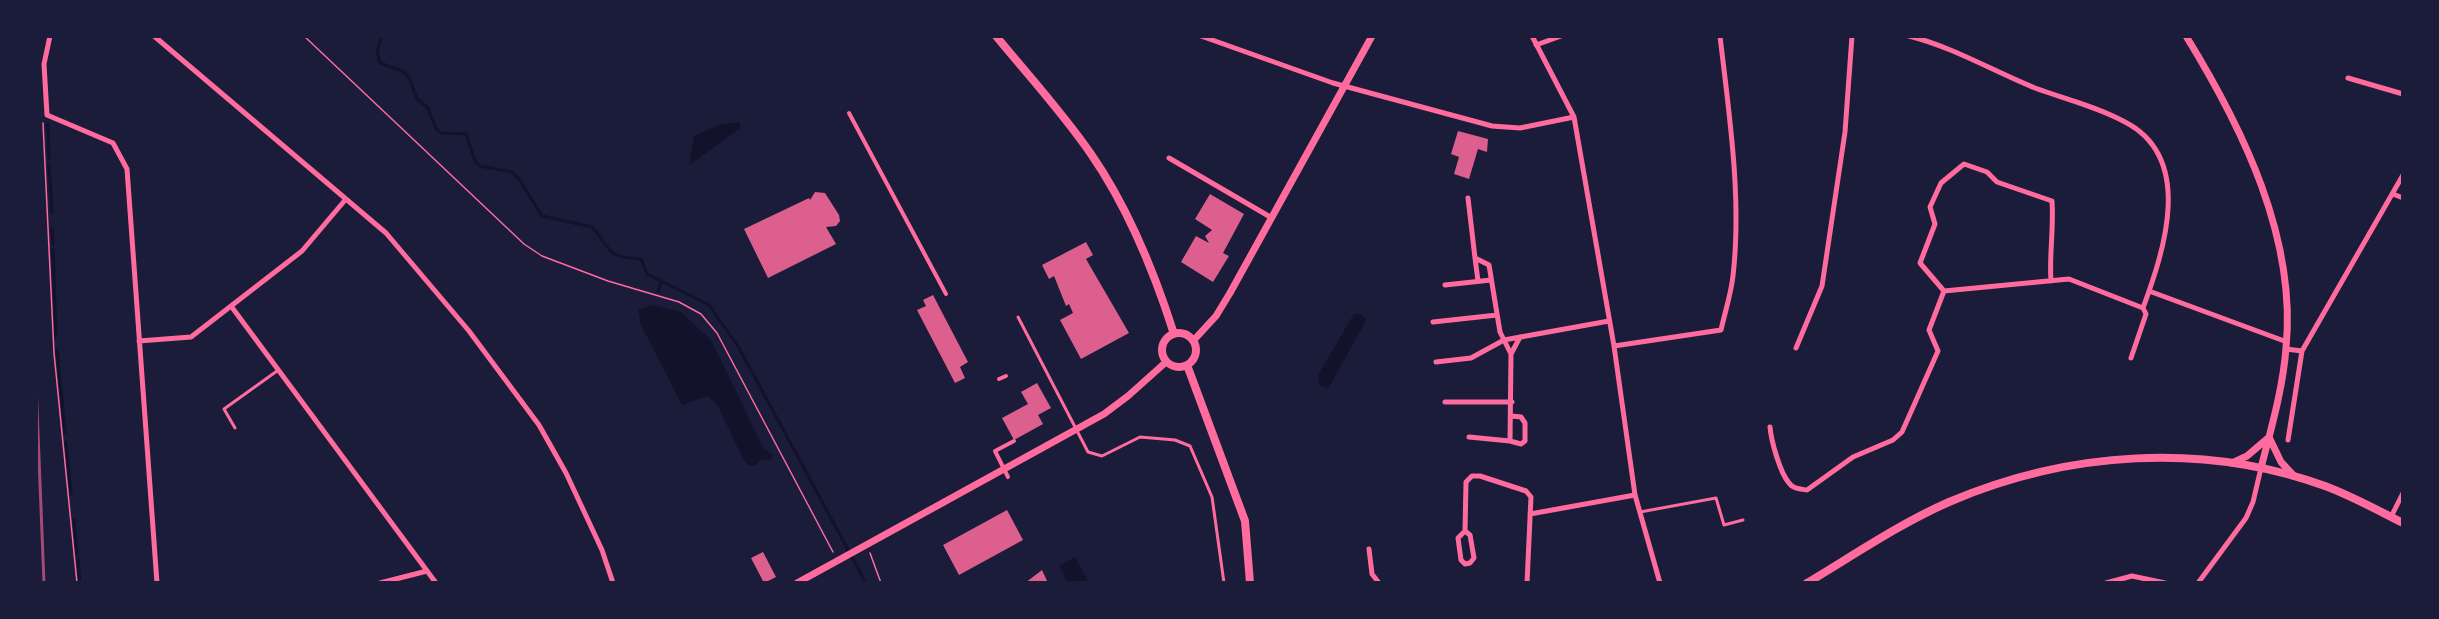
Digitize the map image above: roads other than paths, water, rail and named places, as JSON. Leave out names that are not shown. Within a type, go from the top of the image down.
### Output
[{"type":"main road","points":[[996,36],[1071,126],[1108,180],[1132,224],[1163,298],[1174,334]]},
{"type":"main road","points":[[1174,334],[1185,334],[1193,341],[1195,357],[1187,365],[1176,367],[1166,362],[1162,353],[1163,343],[1174,334]]},
{"type":"main road","points":[[1187,365],[1245,521],[1250,583]]},
{"type":"main road","points":[[1807,583],[1915,519],[1949,502],[2020,477],[2086,463],[2130,458],[2175,457],[2261,468],[2294,476],[2349,495],[2403,523]]},
{"type":"street","points":[[50,36],[44,64],[46,115],[113,143],[121,153],[127,169],[157,583]]},
{"type":"street","points":[[154,36],[386,233],[469,331],[539,425],[566,473],[602,550],[613,583]]},
{"type":"street","points":[[1201,36],[1344,86],[1498,127],[1520,128],[1574,117]]},
{"type":"street","points":[[1193,341],[1216,316],[1372,36]]},
{"type":"street","points":[[1532,36],[1574,117],[1614,346],[1638,512],[1660,583]]},
{"type":"street","points":[[1536,45],[1561,36]]},
{"type":"street","points":[[1614,346],[1721,330],[1733,276],[1734,216],[1732,155],[1720,36]]},
{"type":"street","points":[[1796,348],[1822,286],[1845,132],[1852,36]]},
{"type":"street","points":[[1909,36],[1937,43],[1994,72],[2126,122],[2150,140],[2165,164],[2168,186],[2163,250],[2143,308]]},
{"type":"street","points":[[1937,43],[1938,36]]},
{"type":"street","points":[[2186,36],[2226,105],[2264,199],[2283,261],[2287,345],[2269,437],[2253,502],[2246,518],[2198,583]]},
{"type":"street","points":[[2348,78],[2403,94]]},
{"type":"street","points":[[849,113],[946,294]]},
{"type":"street","points":[[1169,158],[1272,218]]},
{"type":"street","points":[[1944,291],[1920,263],[1935,224],[1931,205],[1941,183],[1964,164],[1987,172],[1997,182],[2052,201],[2054,230],[2049,255],[2051,281]]},
{"type":"street","points":[[2288,440],[2302,351],[2403,175]]},
{"type":"street","points":[[2393,194],[2403,198]]},
{"type":"street","points":[[1468,198],[1478,282]]},
{"type":"street","points":[[139,341],[191,337],[302,251],[346,199]]},
{"type":"street","points":[[1475,258],[1489,265],[1497,315],[1504,340],[1511,354],[1510,441]]},
{"type":"street","points":[[1944,291],[2069,279],[2143,308],[2146,314],[2131,358]]},
{"type":"street","points":[[1445,285],[1491,280]]},
{"type":"street","points":[[1770,427],[1771,439],[1788,483],[1796,489],[1807,490],[1853,457],[1893,440],[1902,432],[1938,351],[1929,330],[1944,291]]},
{"type":"street","points":[[2149,291],[2302,351]]},
{"type":"street","points":[[231,306],[280,369],[436,583]]},
{"type":"street","points":[[1433,322],[1497,315]]},
{"type":"street","points":[[1436,362],[1471,358],[1504,340],[1609,321]]},
{"type":"street","points":[[1511,354],[1520,337]]},
{"type":"street","points":[[797,583],[1113,408],[1166,362]]},
{"type":"street","points":[[999,379],[1006,376]]},
{"type":"street","points":[[1445,402],[1512,402]]},
{"type":"street","points":[[1469,437],[1521,444],[1525,441],[1525,423],[1521,417],[1512,416]]},
{"type":"street","points":[[2232,463],[2259,447],[2269,437]]},
{"type":"street","points":[[2269,437],[2281,462],[2294,476]]},
{"type":"street","points":[[1008,477],[995,451],[1014,441]]},
{"type":"street","points":[[1465,531],[1470,535],[1474,558],[1470,563],[1465,564],[1461,560],[1458,538],[1465,531],[1466,482],[1472,476],[1480,476],[1526,491],[1531,497],[1527,583]]},
{"type":"street","points":[[2391,517],[2403,493]]},
{"type":"street","points":[[1530,514],[1635,495]]},
{"type":"street","points":[[1369,549],[1372,574],[1379,583]]},
{"type":"street","points":[[380,583],[427,571]]},
{"type":"street","points":[[2106,583],[2132,576],[2165,583]]},
{"type":"lane","points":[[1018,317],[1088,452],[1095,455],[1108,453],[1145,436],[1190,446],[1212,497],[1224,583]]},
{"type":"lane","points":[[235,428],[224,409],[280,369]]},
{"type":"lane","points":[[1638,512],[1716,498],[1724,525],[1743,520]]},
{"type":"waterway","points":[[382,36],[377,51],[380,63],[402,71],[409,77],[417,99],[428,108],[436,129],[442,133],[466,134],[475,161],[480,166],[512,172],[519,179],[542,216],[592,227],[615,254],[641,259],[647,274],[709,305],[739,348],[866,583]]},
{"type":"waterway","points":[[48,124],[49,159]]},
{"type":"waterway","points":[[49,165],[52,212]]},
{"type":"waterway","points":[[52,229],[53,244]]},
{"type":"waterway","points":[[53,249],[56,336]]},
{"type":"waterway","points":[[658,291],[662,281]]},
{"type":"waterway","points":[[57,350],[65,432]]},
{"type":"waterway","points":[[66,442],[71,494]]},
{"type":"waterway","points":[[74,520],[77,554]]},
{"type":"waterway","points":[[78,559],[80,583]]},
{"type":"railway","points":[[36,383],[44,583]]}]
